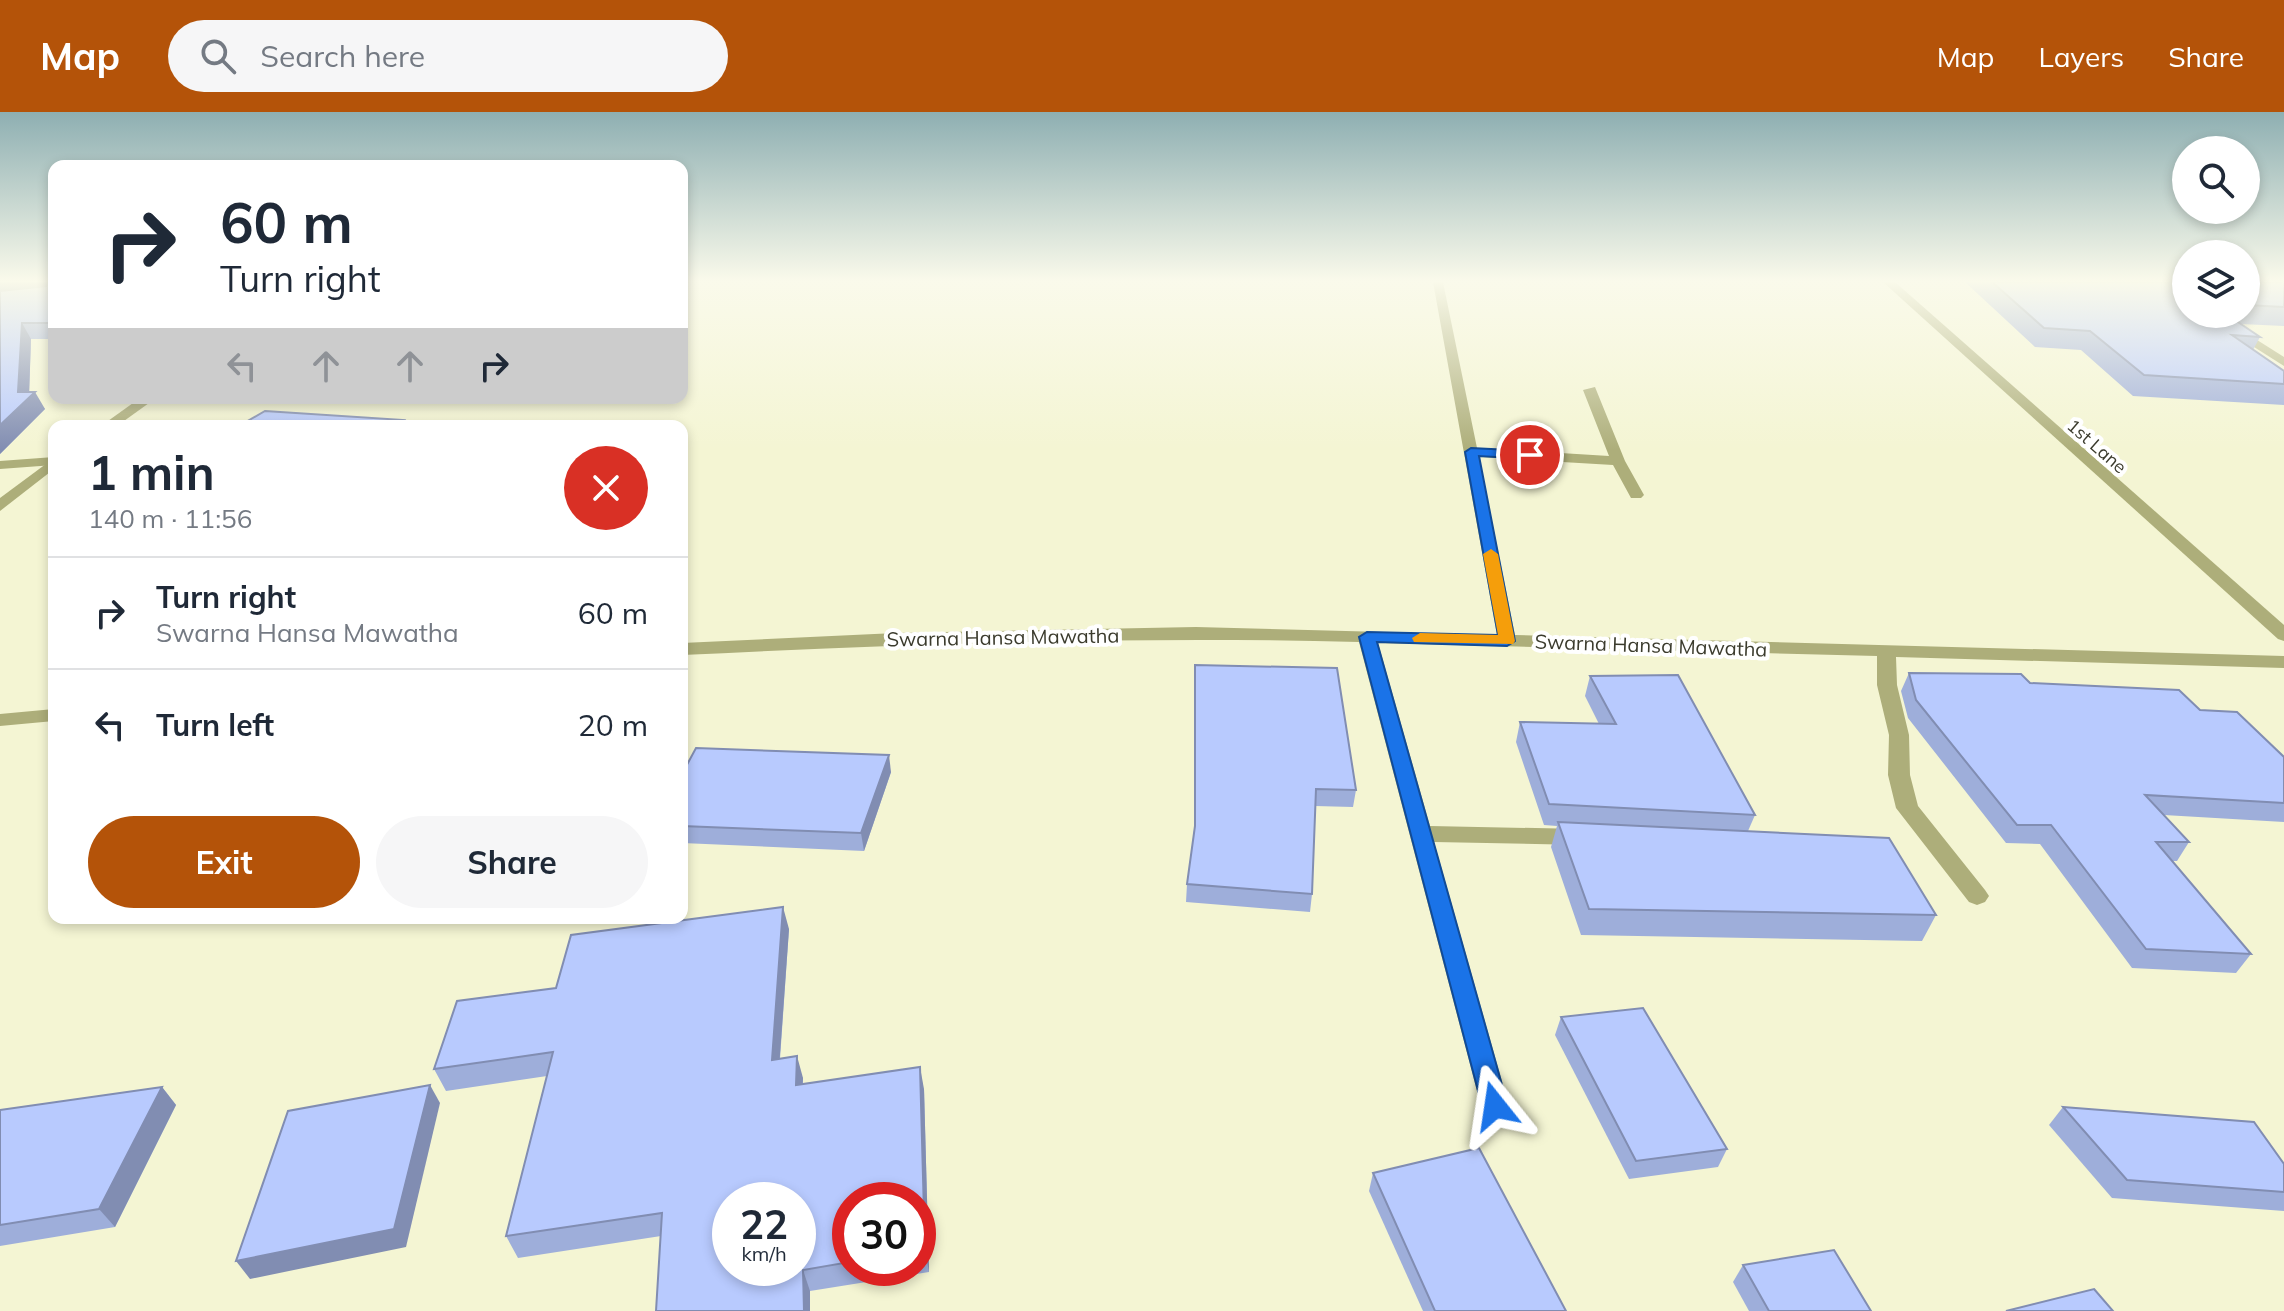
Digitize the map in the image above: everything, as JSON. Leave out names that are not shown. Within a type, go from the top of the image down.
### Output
[{"type":"street","points":[[1449,338],[1507,641]]},
{"type":"street","name":"1st Lane","points":[[1951,338],[2284,635]]},
{"type":"street","points":[[2246,338],[2284,362]]},
{"type":"street","points":[[1590,390],[1618,461],[1636,495]]},
{"type":"street","points":[[117,420],[140,404]]},
{"type":"street","points":[[1471,452],[1618,461]]},
{"type":"street","points":[[0,465],[48,462]]},
{"type":"street","points":[[0,506],[48,467]]},
{"type":"street","name":"Swarna Hansa Mawatha","points":[[688,649],[896,639],[1196,632],[2284,662]]},
{"type":"street","points":[[1367,637],[1495,1106]]},
{"type":"street","points":[[1886,651],[1887,685],[1899,735],[1899,775],[1907,808],[1977,896]]},
{"type":"street","points":[[0,720],[48,716]]},
{"type":"street","points":[[1422,834],[1607,839]]},
{"type":"building","points":[[0,338],[21,338],[18,392],[35,392],[0,425]]},
{"type":"building","points":[[2099,338],[2236,338],[2284,371],[2284,384],[2144,375]]},
{"type":"building","points":[[265,411],[404,420],[249,420]]},
{"type":"building","points":[[1195,665],[1337,668],[1356,790],[1316,789],[1312,894],[1187,884],[1195,826]]},
{"type":"building","points":[[1909,673],[2021,674],[2030,683],[2179,690],[2200,710],[2237,712],[2284,757],[2284,803],[2145,795],[2189,842],[2156,842],[2251,954],[2146,949],[2051,825],[2017,825],[1916,700]]},
{"type":"building","points":[[1678,675],[1755,815],[1549,804],[1520,722],[1616,724],[1590,676]]},
{"type":"building","points":[[696,748],[889,755],[861,833],[688,826],[688,763]]},
{"type":"building","points":[[1558,822],[1889,838],[1936,915],[1589,909]]},
{"type":"building","points":[[783,907],[772,1060],[797,1056],[796,1085],[920,1067],[923,1182],[832,1182],[832,1265],[816,1268],[816,1182],[712,1182],[712,1286],[803,1286],[804,1311],[656,1311],[662,1213],[506,1236],[553,1052],[434,1069],[457,1001],[556,988],[571,935],[654,924],[688,924],[688,920]]},
{"type":"building","points":[[1643,1008],[1727,1149],[1636,1161],[1561,1017]]},
{"type":"building","points":[[430,1085],[394,1229],[236,1261],[288,1111]]},
{"type":"building","points":[[162,1087],[99,1209],[0,1225],[0,1110]]},
{"type":"building","points":[[2063,1107],[2254,1122],[2284,1164],[2284,1192],[2127,1180]]},
{"type":"building","points":[[1479,1148],[1566,1311],[1435,1311],[1373,1173]]},
{"type":"building","points":[[1834,1250],[1871,1311],[1769,1311],[1743,1265]]},
{"type":"building","points":[[2094,1289],[2113,1311],[2006,1311]]},
{"type":"slow traffic","points":[[1420,638],[1507,641],[1491,554]]},
{"type":"route","points":[[1495,1106],[1367,637],[1507,641],[1471,452],[1530,455]]}]
